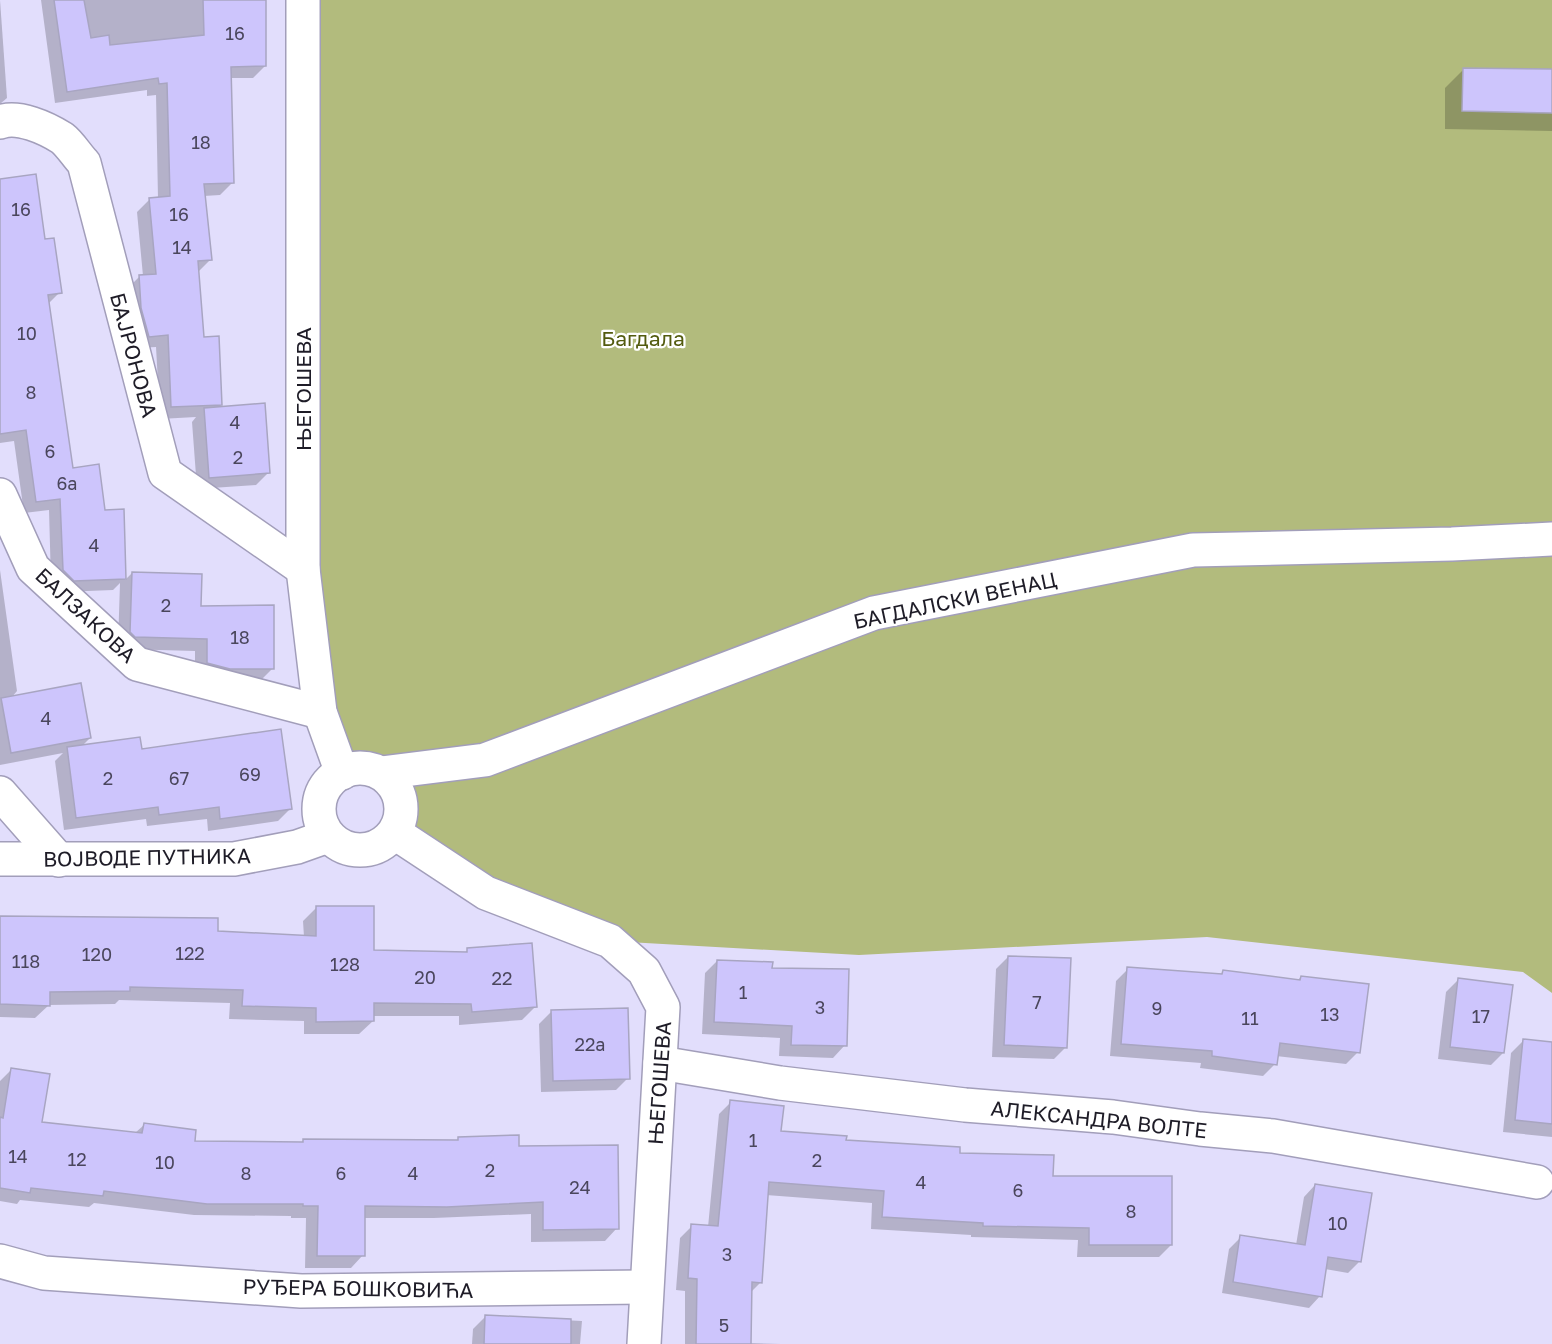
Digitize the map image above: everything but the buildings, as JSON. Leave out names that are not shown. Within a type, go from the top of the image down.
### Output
[{"type":"street","name":"ЊЕГОШЕВА","points":[[303,0],[303,569],[320,712],[342,773]]},
{"type":"street","name":"БАЈРОНОВА","points":[[4,120],[33,124],[63,139],[84,163],[165,473],[303,569]]},
{"type":"street","name":"БАЛЗАКОВА","points":[[0,495],[33,568],[137,664],[320,712]]},
{"type":"street","name":"БАГДАЛСКИ ВЕНАЦ","points":[[381,773],[485,760],[874,613],[1193,550],[1452,544],[1552,539]]},
{"type":"street","points":[[368,768],[381,773],[399,794],[402,807],[400,821],[394,833],[385,843],[373,849],[359,851],[346,848],[328,836],[320,819],[319,806],[322,792],[330,781],[354,769],[368,768]]},
{"type":"street","points":[[0,793],[59,860]]},
{"type":"street","name":"ЊЕГОШЕВА","points":[[394,833],[486,893],[610,941],[644,971],[663,1007],[645,1287],[644,1344]]},
{"type":"street","name":"ВОЈВОДЕ ПУТНИКА","points":[[0,859],[234,859],[297,847],[328,836]]},
{"type":"street","name":"АЛЕКСАНДРА ВОЛТЕ","points":[[660,1063],[780,1083],[965,1105],[1113,1117],[1272,1136],[1538,1182]]},
{"type":"street","name":"РУЂЕРА БОШКОВИЋА","points":[[0,1262],[44,1273],[301,1292],[645,1287]]},
{"type":"green space","name":"Багдала","points":[[303,0],[1552,0],[1552,993],[1523,972],[1207,937],[859,955],[610,941],[519,907],[400,821],[398,796],[386,778],[367,770],[342,773],[303,569]]}]
